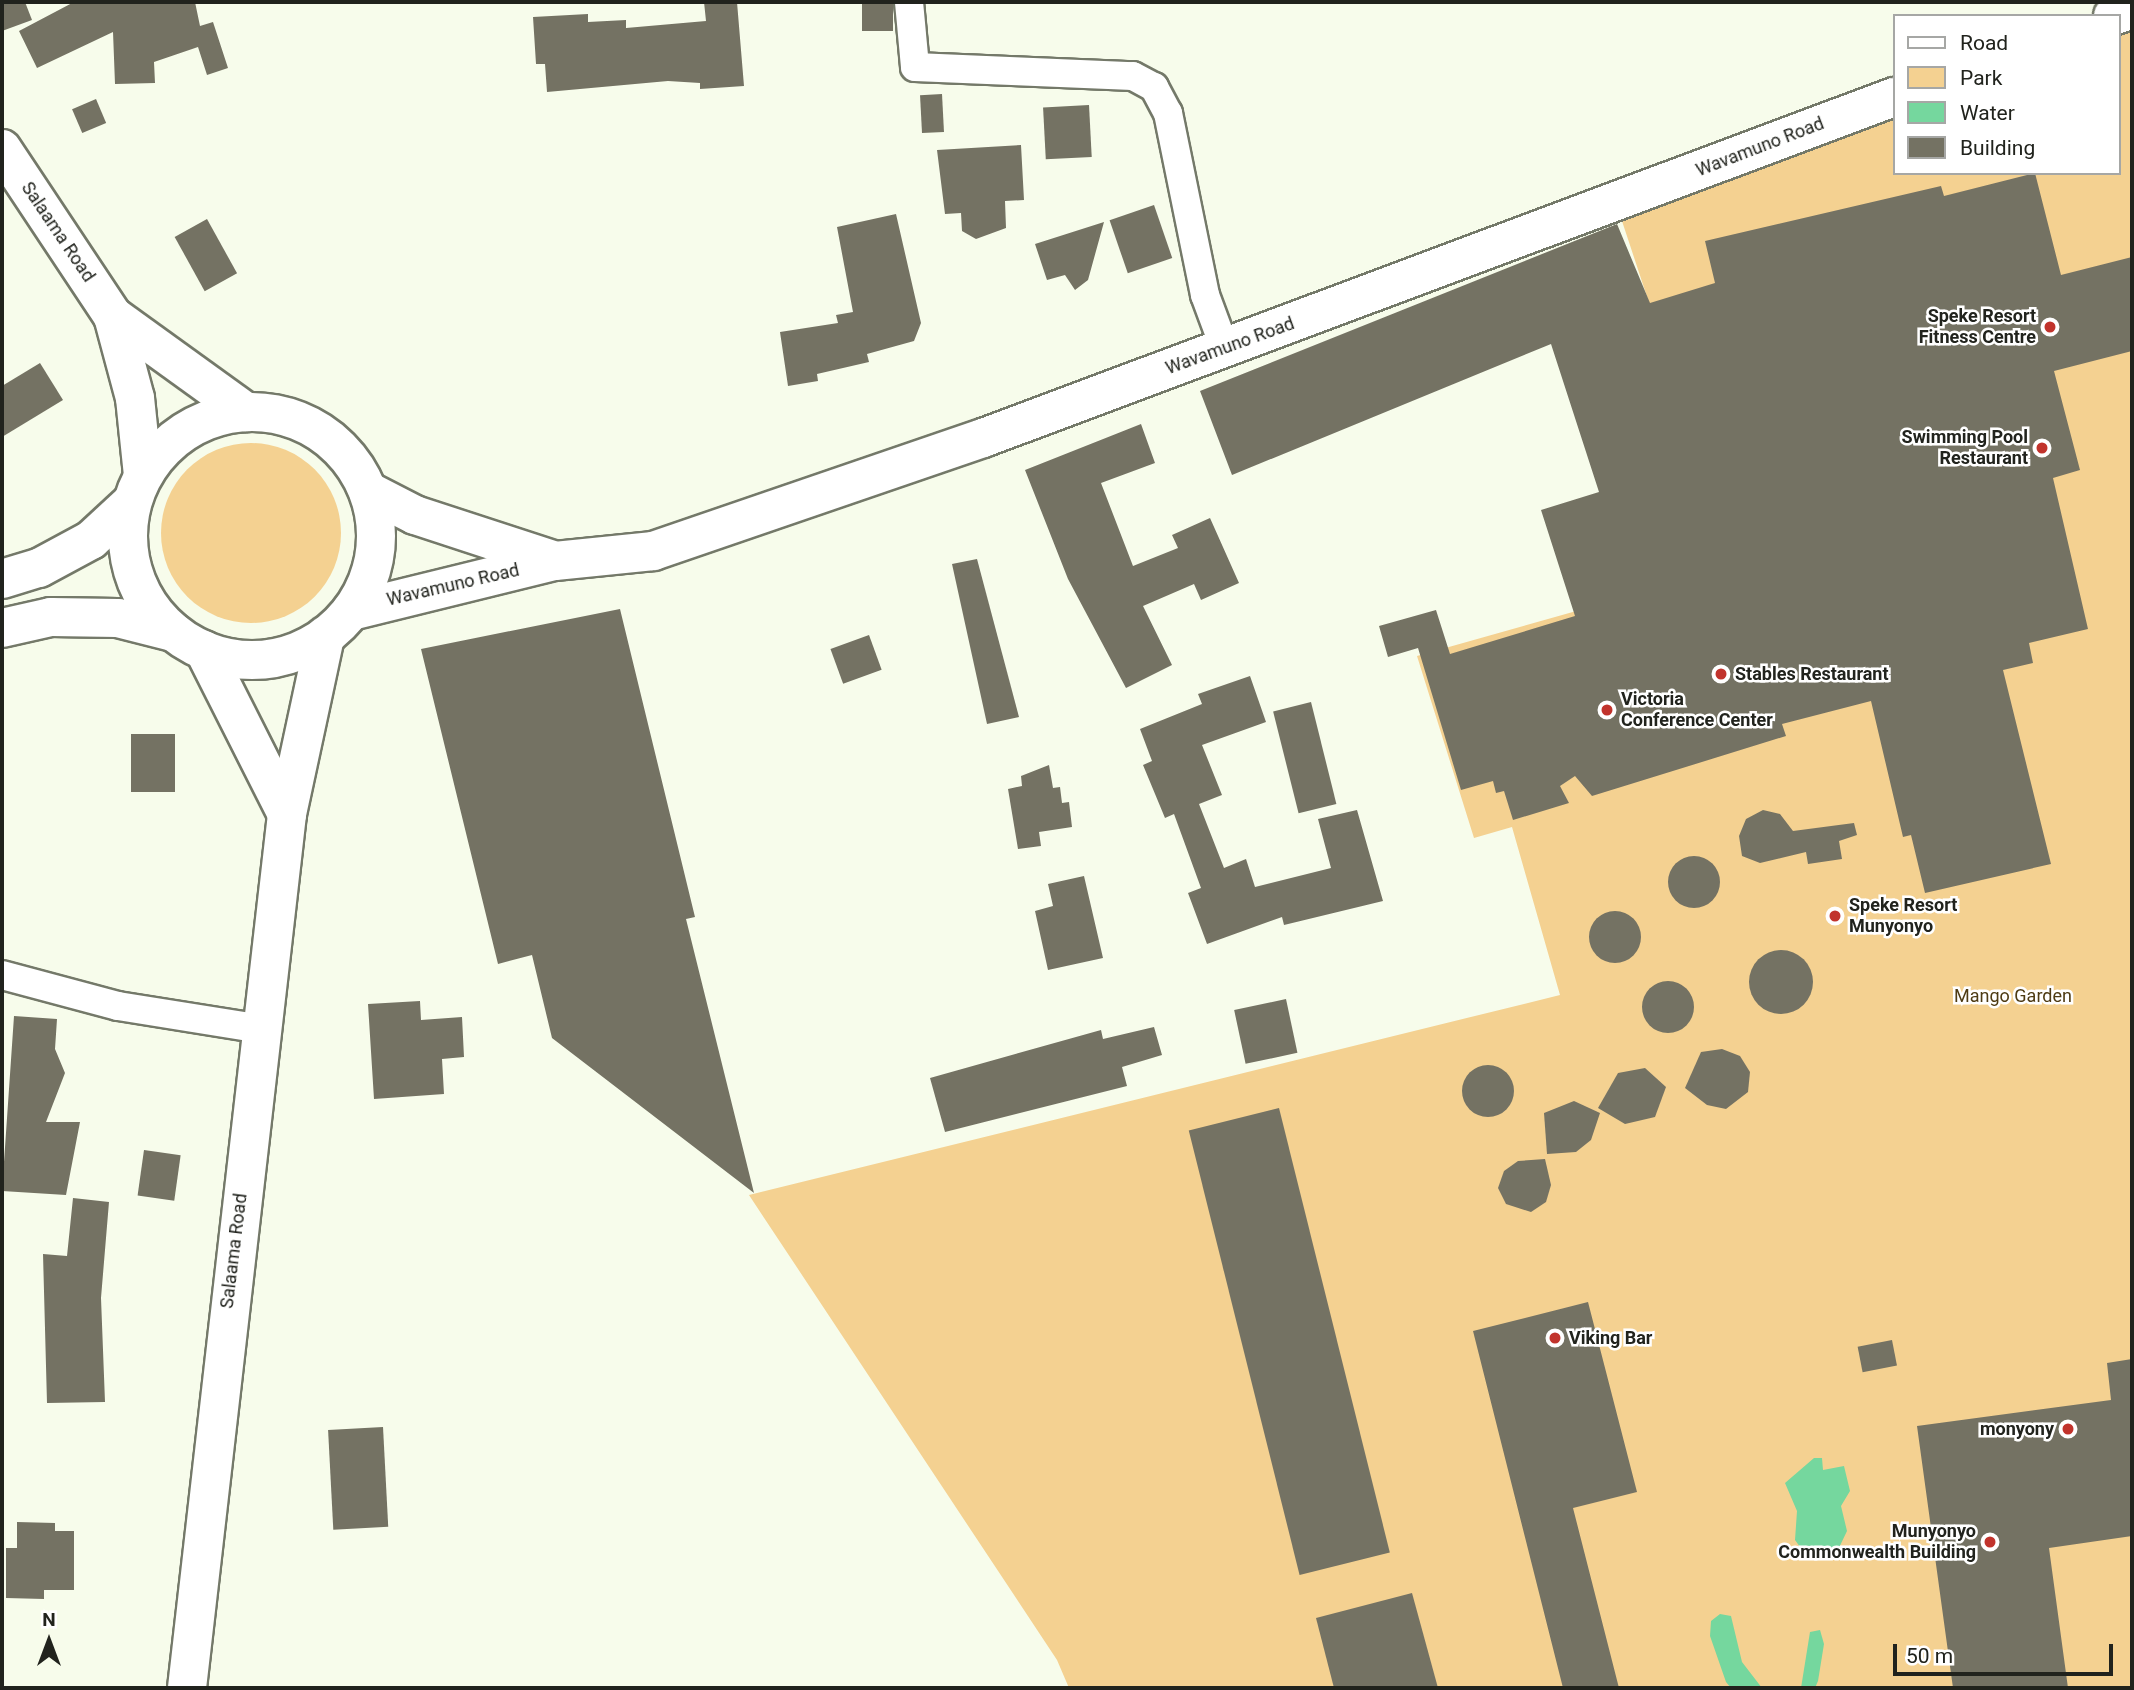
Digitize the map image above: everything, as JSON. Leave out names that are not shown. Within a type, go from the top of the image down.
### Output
[{"type":"main road","name":"Wavamuno Road","points":[[338,623],[555,561],[653,551],[1224,349],[1892,98]]},
{"type":"main road","name":"Salaama Road","points":[[2,149],[113,316],[135,398],[137,489]]},
{"type":"main road","name":"Salaama Road","points":[[113,316],[246,412]]},
{"type":"main road","points":[[2,579],[39,568],[91,540],[137,489],[176,438],[197,425],[246,412],[285,416],[320,432],[349,458],[368,491],[375,553],[338,623],[267,659],[188,641],[118,618],[51,617],[2,628]]},
{"type":"main road","points":[[137,489],[127,538],[133,573],[149,605],[188,641],[287,814]]},
{"type":"main road","name":"Wavamuno Road","points":[[368,491],[448,527],[555,561]]},
{"type":"main road","name":"Salaama Road","points":[[187,1688],[287,814],[338,623]]},
{"type":"street","points":[[909,2],[915,67],[1133,76],[1154,87],[1168,113],[1205,295],[1224,349]]},
{"type":"street","points":[[2,975],[118,1006],[261,1029]]},
{"type":"green space","name":"Speke Resort Munyonyo","points":[[2132,26],[2132,1688],[1069,1688],[1057,1660],[749,1195],[1560,995],[1512,827],[1474,838],[1417,656],[1736,566],[1620,215],[1892,115],[1892,175],[2120,175],[2120,30]]},
{"type":"green space","points":[[251,443],[269,444],[286,450],[315,469],[334,498],[340,515],[340,551],[334,568],[315,597],[286,616],[269,622],[251,623],[233,622],[216,616],[187,597],[168,568],[162,551],[161,533],[162,515],[168,498],[187,469],[216,450],[233,444]]},
{"type":"water","points":[[1814,1458],[1822,1458],[1823,1470],[1844,1466],[1850,1491],[1841,1506],[1847,1531],[1837,1552],[1821,1547],[1808,1558],[1795,1540],[1797,1511],[1785,1483]]},
{"type":"water","points":[[1720,1614],[1731,1616],[1742,1662],[1762,1688],[1731,1688],[1726,1682],[1710,1636],[1711,1621]]},
{"type":"water","points":[[1820,1630],[1824,1644],[1818,1681],[1815,1688],[1801,1688],[1810,1632]]},
{"type":"building","points":[[2,2],[25,2],[32,20],[2,31]]},
{"type":"building","points":[[74,2],[195,2],[200,26],[213,22],[228,68],[207,75],[198,47],[154,62],[155,83],[115,84],[113,32],[37,68],[19,31]]},
{"type":"building","points":[[704,2],[737,2],[744,86],[700,89],[700,83],[668,81],[547,92],[545,64],[536,64],[533,17],[588,14],[588,22],[626,20],[626,28],[706,21]]},
{"type":"building","points":[[862,2],[893,2],[893,31],[862,31]]},
{"type":"building","points":[[942,94],[944,132],[922,133],[920,95]]},
{"type":"building","points":[[96,99],[106,123],[82,133],[72,109]]},
{"type":"building","points":[[1089,105],[1092,157],[1046,159],[1043,107]]},
{"type":"building","points":[[1021,145],[1024,200],[1005,201],[1006,228],[976,239],[962,231],[961,213],[945,214],[937,150]]},
{"type":"building","points":[[2036,175],[2061,275],[2132,257],[2132,351],[2054,371],[2080,470],[2053,478],[2088,629],[2029,643],[2033,663],[2003,670],[2051,864],[1925,893],[1911,835],[1903,837],[1871,701],[1782,724],[1786,736],[1592,796],[1575,776],[1560,786],[1569,803],[1513,820],[1504,791],[1496,793],[1493,781],[1461,790],[1418,648],[1388,657],[1379,626],[1436,610],[1450,654],[1575,616],[1541,510],[1599,492],[1551,344],[1232,475],[1200,391],[1617,224],[1650,303],[1715,283],[1705,241],[1941,186],[1944,196]]},
{"type":"building","points":[[1154,205],[1172,258],[1128,273],[1110,220]]},
{"type":"building","points":[[896,214],[921,323],[914,341],[867,354],[869,362],[817,374],[818,381],[788,386],[780,332],[838,323],[836,315],[853,312],[837,227]]},
{"type":"building","points":[[207,219],[237,273],[205,291],[175,237]]},
{"type":"building","points":[[1104,222],[1088,280],[1075,290],[1065,275],[1047,280],[1035,244]]},
{"type":"building","points":[[40,363],[63,400],[2,437],[2,386]]},
{"type":"building","points":[[1141,424],[1155,463],[1101,483],[1133,566],[1178,548],[1172,535],[1210,518],[1239,583],[1201,600],[1194,584],[1143,606],[1172,665],[1126,688],[1068,579],[1025,470]]},
{"type":"building","points":[[977,559],[1019,717],[987,724],[952,564]]},
{"type":"building","points":[[620,609],[695,917],[686,919],[754,1193],[552,1038],[532,955],[498,964],[421,649]]},
{"type":"building","points":[[869,635],[882,670],[843,684],[830,649]]},
{"type":"building","points":[[1250,676],[1266,722],[1202,745],[1222,795],[1199,804],[1224,868],[1246,859],[1255,887],[1331,868],[1318,819],[1357,810],[1383,901],[1284,925],[1282,917],[1207,944],[1188,893],[1201,888],[1174,814],[1165,818],[1143,765],[1152,761],[1140,729],[1202,704],[1198,694]]},
{"type":"building","points":[[1311,702],[1336,804],[1299,813],[1273,711]]},
{"type":"building","points":[[131,734],[175,734],[175,792],[131,792]]},
{"type":"building","points":[[1049,765],[1053,788],[1060,787],[1062,803],[1069,802],[1072,827],[1039,832],[1041,846],[1018,849],[1008,789],[1022,786],[1021,776]]},
{"type":"building","points":[[1763,810],[1780,814],[1793,831],[1854,823],[1857,835],[1839,841],[1842,859],[1808,864],[1806,852],[1760,863],[1742,856],[1739,836],[1746,819]]},
{"type":"building","points":[[1694,856],[1704,858],[1712,864],[1718,872],[1718,892],[1712,900],[1704,906],[1694,908],[1684,906],[1676,900],[1670,892],[1668,882],[1670,872],[1676,864],[1684,858]]},
{"type":"building","points":[[1084,876],[1103,958],[1048,970],[1035,911],[1053,906],[1048,884]]},
{"type":"building","points":[[1615,911],[1625,913],[1633,919],[1639,927],[1639,947],[1633,955],[1625,961],[1615,963],[1605,961],[1597,955],[1591,947],[1589,937],[1591,927],[1597,919],[1605,913]]},
{"type":"building","points":[[1781,950],[1793,952],[1804,959],[1811,970],[1811,994],[1804,1005],[1793,1012],[1781,1014],[1769,1012],[1758,1005],[1751,994],[1749,982],[1751,970],[1758,959],[1769,952]]},
{"type":"building","points":[[1668,981],[1678,983],[1686,989],[1692,997],[1692,1017],[1686,1025],[1678,1031],[1668,1033],[1658,1031],[1650,1025],[1644,1017],[1642,1007],[1644,997],[1650,989],[1658,983]]},
{"type":"building","points":[[1286,999],[1297,1053],[1246,1064],[1234,1010]]},
{"type":"building","points":[[420,1001],[421,1020],[462,1017],[464,1057],[442,1059],[444,1094],[374,1099],[368,1004]]},
{"type":"building","points":[[14,1016],[57,1019],[55,1049],[65,1073],[46,1122],[80,1122],[66,1195],[2,1191]]},
{"type":"building","points":[[1154,1027],[1162,1055],[1122,1067],[1127,1086],[945,1132],[930,1078],[1101,1030],[1103,1039]]},
{"type":"building","points":[[1722,1049],[1740,1056],[1750,1072],[1748,1092],[1726,1109],[1707,1105],[1685,1088],[1701,1052]]},
{"type":"building","points":[[1488,1065],[1507,1072],[1514,1091],[1507,1110],[1488,1117],[1469,1110],[1462,1091],[1469,1072]]},
{"type":"building","points":[[1645,1068],[1666,1087],[1655,1117],[1625,1124],[1598,1108],[1618,1073]]},
{"type":"building","points":[[1574,1101],[1600,1113],[1591,1140],[1576,1152],[1547,1154],[1544,1113]]},
{"type":"building","points":[[1279,1108],[1390,1552],[1300,1575],[1189,1130]]},
{"type":"building","points":[[144,1150],[181,1155],[174,1201],[138,1196]]},
{"type":"building","points":[[1545,1159],[1551,1185],[1546,1202],[1531,1212],[1506,1204],[1498,1188],[1504,1171],[1518,1161]]},
{"type":"building","points":[[73,1198],[109,1202],[101,1298],[105,1402],[47,1403],[43,1254],[67,1256]]},
{"type":"building","points":[[1588,1302],[1637,1492],[1573,1508],[1619,1688],[1563,1688],[1473,1331]]},
{"type":"building","points":[[1892,1340],[1897,1366],[1863,1372],[1858,1347]]},
{"type":"building","name":"Munyonyo Commonwealth Building","points":[[2132,1359],[2132,1536],[2049,1548],[2068,1688],[1953,1688],[1917,1426],[2111,1400],[2107,1363]]},
{"type":"building","points":[[383,1427],[388,1527],[333,1530],[328,1430]]},
{"type":"building","points":[[17,1522],[55,1523],[55,1531],[74,1531],[74,1590],[44,1590],[44,1599],[6,1598],[6,1548],[17,1548]]},
{"type":"building","points":[[1412,1593],[1438,1688],[1334,1688],[1316,1618]]},
{"type":"place","name":"Speke Resort Fitness Centre","points":[[2050,327]]},
{"type":"place","name":"Swimming Pool Restaurant","points":[[2042,448]]},
{"type":"place","name":"Stables Restaurant","points":[[1721,674]]},
{"type":"place","name":"Victoria Conference Center","points":[[1607,710]]},
{"type":"place","name":"Speke Resort Munyonyo","points":[[1835,916]]},
{"type":"place","name":"Viking Bar","points":[[1555,1338]]},
{"type":"place","name":"monyony","points":[[2068,1429]]},
{"type":"place","name":"Munyonyo Commonwealth Building","points":[[1990,1542]]},
{"type":"park label","name":"Mango Garden","points":[[2013,996]]}]
